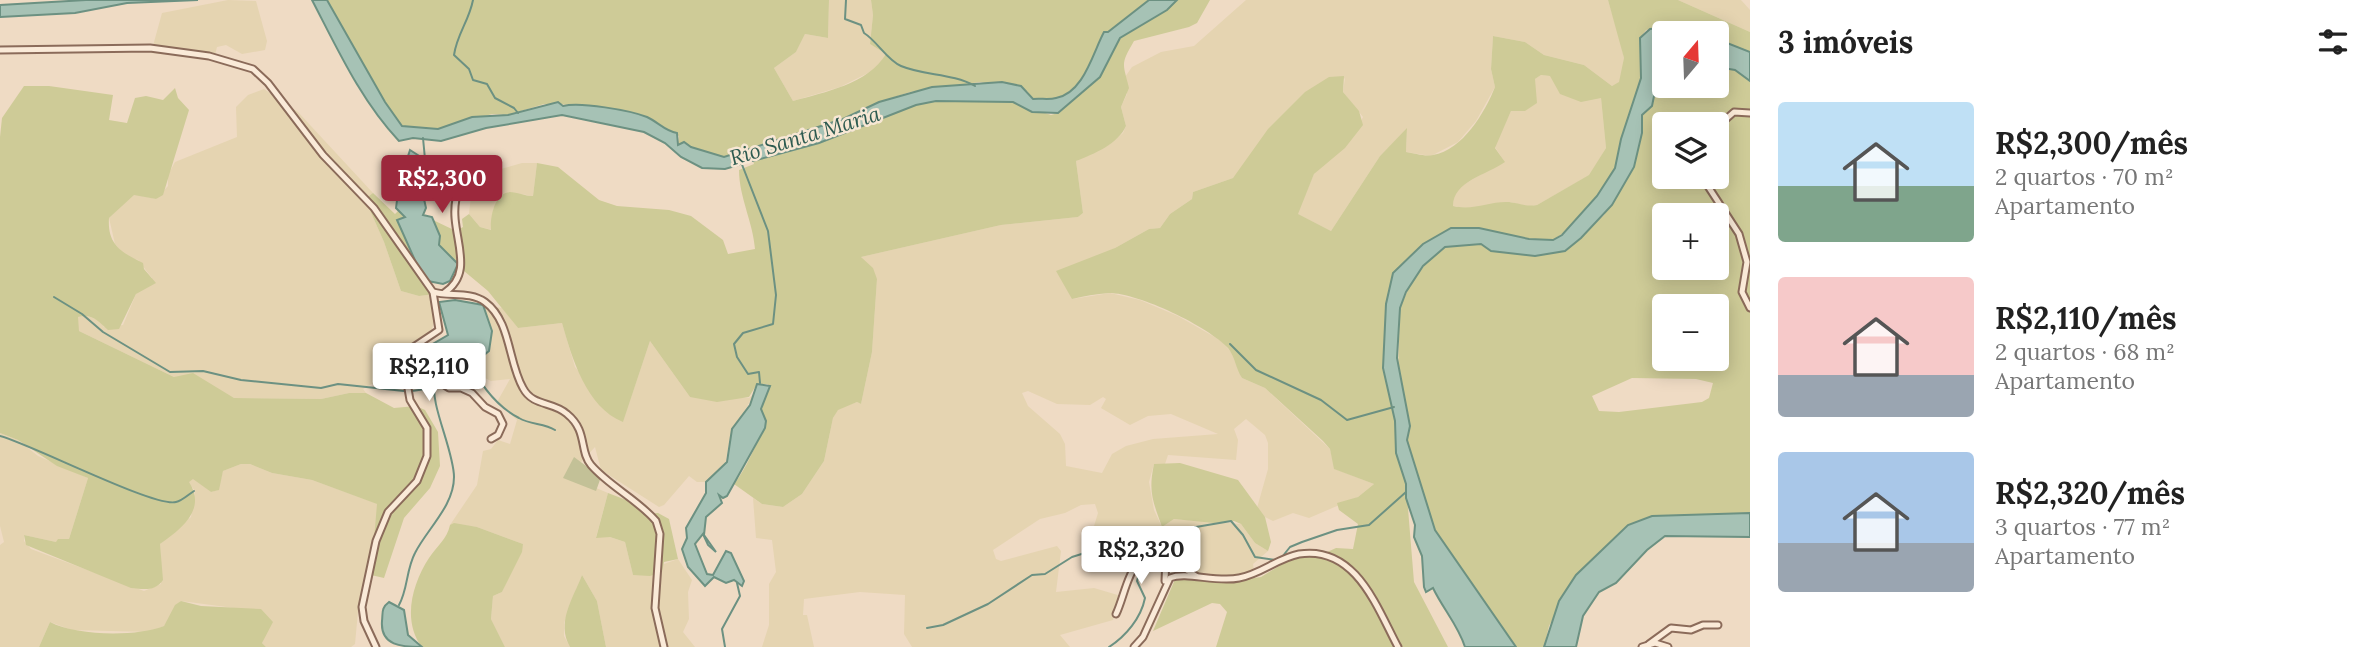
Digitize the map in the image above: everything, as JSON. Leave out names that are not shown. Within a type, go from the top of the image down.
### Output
[{"type":"street","points":[[0,50],[171,50],[228,60],[253,69],[268,83],[323,155],[364,195],[433,292],[439,330],[412,348],[403,364],[410,400],[426,428],[427,456],[417,481],[388,512],[376,541],[362,607],[363,621],[376,647]]},
{"type":"street","points":[[1729,116],[1734,112],[1750,113]]},
{"type":"street","points":[[443,294],[454,285],[461,270],[454,206],[458,187],[466,175],[481,165]]},
{"type":"street","points":[[1710,189],[1738,234],[1747,262],[1742,292],[1750,308]]},
{"type":"street","points":[[433,292],[476,297],[492,308],[528,397],[557,407],[571,417],[583,436],[589,463],[656,521],[660,534],[656,608],[664,647]]},
{"type":"street","points":[[412,348],[417,362],[436,382],[449,388],[464,389],[498,414],[503,424],[498,435],[491,439]]},
{"type":"street","points":[[1116,614],[1134,564],[1155,554],[1166,557],[1200,579]]},
{"type":"street","points":[[1165,582],[1178,575],[1223,581],[1248,576],[1299,555],[1331,558],[1351,570],[1367,585],[1398,647]]},
{"type":"street","points":[[1134,647],[1143,636],[1165,582],[1166,557]]},
{"type":"street","points":[[1646,645],[1671,628],[1691,630],[1703,625],[1718,625]]},
{"type":"street","points":[[1646,645],[1668,647]]},
{"type":"shaded area","points":[[228,0],[256,1],[267,41],[265,50],[242,54],[226,45],[217,47],[214,59],[151,53],[162,13]]},
{"type":"shaded area","points":[[327,0],[829,0],[828,38],[805,34],[796,52],[774,68],[793,101],[857,80],[868,73],[886,54],[870,44],[873,15],[871,0],[1149,0],[1108,33],[1103,33],[1086,72],[1073,89],[1064,95],[1053,99],[1033,99],[1027,91],[980,82],[910,92],[879,102],[843,119],[724,157],[691,147],[684,142],[678,145],[679,136],[649,118],[631,113],[561,104],[544,104],[508,115],[492,114],[438,129],[402,126],[385,102]]},
{"type":"shaded area","points":[[829,0],[871,0],[873,15],[870,44],[886,54],[878,68],[840,87],[793,101],[774,68],[796,52],[805,34],[828,38]]},
{"type":"shaded area","points":[[1177,0],[1210,0],[1197,23],[1134,41],[1124,64],[1129,88],[1121,107],[1126,126],[1111,143],[1076,161],[1083,213],[1078,217],[1001,225],[861,257],[873,268],[877,279],[872,352],[861,404],[857,402],[838,410],[833,418],[824,461],[802,494],[783,507],[762,504],[734,484],[765,428],[760,412],[770,386],[757,384],[749,397],[717,402],[690,397],[650,341],[623,422],[610,415],[590,393],[576,366],[562,323],[518,328],[488,291],[458,266],[439,245],[440,236],[433,220],[456,231],[463,227],[462,219],[469,214],[480,227],[491,230],[492,213],[500,197],[510,192],[533,196],[537,163],[558,167],[599,200],[617,206],[669,210],[691,216],[723,240],[728,254],[755,249],[739,170],[754,164],[753,161],[819,143],[916,105],[936,101],[1013,102],[1051,115],[1058,113],[1100,77],[1120,38],[1167,10]]},
{"type":"shaded area","points":[[1246,0],[1608,0],[1624,58],[1619,83],[1612,86],[1584,65],[1544,55],[1525,42],[1493,36],[1491,69],[1495,87],[1476,121],[1458,142],[1431,156],[1406,152],[1407,129],[1380,156],[1331,231],[1297,214],[1314,174],[1355,133],[1363,117],[1343,92],[1345,78],[1233,178],[1193,192],[1192,199],[1170,214],[1160,228],[1149,229],[1115,248],[1072,299],[1110,293],[1140,300],[1178,316],[1220,340],[1231,352],[1242,378],[1265,388],[1330,449],[1335,469],[1374,484],[1358,497],[1309,518],[1293,513],[1273,521],[1265,517],[1257,508],[1268,469],[1268,443],[1265,435],[1246,419],[1234,429],[1238,440],[1236,460],[1168,455],[1165,464],[1154,464],[1149,482],[1154,510],[1162,527],[1174,519],[1241,524],[1255,543],[1268,551],[1253,564],[1255,578],[1221,583],[1180,576],[1173,569],[1177,557],[1163,553],[1143,563],[1133,560],[1133,548],[1121,544],[1115,555],[1091,557],[1085,546],[1086,530],[1094,526],[1098,513],[1095,504],[1081,505],[1065,513],[1040,519],[993,550],[996,559],[1001,561],[1057,546],[1061,551],[1056,592],[1094,588],[1121,596],[1113,620],[1060,635],[1070,647],[912,647],[904,634],[905,595],[860,592],[804,599],[803,615],[807,615],[814,647],[762,647],[769,625],[769,584],[776,572],[772,540],[756,538],[753,498],[762,504],[783,507],[802,494],[824,461],[833,418],[838,409],[857,402],[861,404],[872,352],[877,279],[861,257],[1001,225],[1078,217],[1083,213],[1076,161],[1110,144],[1123,133],[1126,126],[1121,107],[1127,94],[1125,77],[1132,67],[1161,52],[1194,46]],"holes":[[[1028,391],[1057,404],[1090,405],[1103,397],[1106,399],[1101,408],[1130,425],[1148,416],[1171,414],[1218,434],[1153,439],[1126,446],[1112,454],[1102,473],[1066,466],[1065,444],[1060,434],[1028,406],[1022,393]]]},
{"type":"shaded area","points":[[1608,0],[1678,0],[1725,21],[1652,21],[1652,29],[1646,30],[1640,38],[1641,78],[1621,139],[1615,168],[1597,196],[1566,231],[1553,240],[1529,239],[1479,228],[1451,228],[1423,244],[1396,270],[1386,304],[1383,368],[1395,421],[1396,453],[1406,484],[1414,582],[1448,647],[1216,647],[1227,612],[1220,604],[1212,603],[1153,631],[1176,577],[1221,583],[1261,577],[1289,560],[1325,553],[1336,548],[1353,549],[1358,524],[1339,510],[1337,503],[1358,497],[1374,484],[1334,469],[1330,449],[1323,441],[1265,388],[1242,378],[1228,348],[1206,331],[1155,305],[1122,295],[1104,293],[1072,299],[1056,271],[1115,248],[1149,229],[1160,228],[1170,214],[1192,199],[1193,192],[1233,178],[1268,129],[1305,92],[1329,77],[1344,76],[1343,92],[1359,111],[1363,125],[1345,148],[1314,174],[1298,214],[1331,231],[1380,156],[1407,128],[1406,152],[1427,156],[1444,152],[1454,146],[1472,128],[1495,87],[1491,69],[1493,36],[1525,42],[1544,55],[1584,65],[1612,86],[1619,82],[1624,58]],"holes":[[[1541,75],[1550,76],[1560,94],[1581,102],[1601,98],[1606,148],[1589,175],[1537,205],[1509,202],[1453,206],[1454,197],[1459,190],[1505,162],[1495,148],[1511,111],[1525,111],[1537,103],[1535,79]]]},
{"type":"shaded area","points":[[1678,0],[1741,0],[1750,10],[1750,32]]},
{"type":"shaded area","points":[[1729,23],[1750,32],[1750,52],[1729,44]]},
{"type":"shaded area","points":[[1729,69],[1735,70],[1750,81],[1750,513],[1652,516],[1628,525],[1576,575],[1549,626],[1544,647],[1516,647],[1437,535],[1407,444],[1408,417],[1398,373],[1400,308],[1410,285],[1430,258],[1445,247],[1482,244],[1491,251],[1524,255],[1567,250],[1604,215],[1634,167],[1642,133],[1642,115],[1652,106],[1654,98],[1729,98]],"holes":[[[1632,378],[1696,379],[1713,383],[1709,398],[1702,402],[1619,412],[1599,411],[1592,396]]]},
{"type":"shaded area","points":[[1541,75],[1551,76],[1592,98],[1601,98],[1606,148],[1590,175],[1537,205],[1527,207],[1511,202],[1470,209],[1453,206],[1453,195],[1458,188],[1504,161],[1495,147],[1498,139],[1511,111],[1518,110],[1535,94],[1535,79]]},
{"type":"shaded area","points":[[24,86],[49,86],[113,95],[109,120],[127,123],[135,98],[146,96],[163,100],[175,88],[178,98],[189,110],[163,195],[156,199],[134,195],[109,218],[114,242],[123,252],[143,263],[144,269],[156,283],[136,294],[119,329],[108,330],[94,319],[83,316],[78,317],[79,331],[174,377],[193,373],[234,398],[321,399],[349,393],[366,393],[394,408],[416,406],[425,410],[438,432],[440,466],[430,488],[404,518],[384,578],[371,575],[377,504],[312,480],[272,473],[250,464],[241,464],[223,471],[219,490],[211,492],[193,479],[189,482],[194,492],[193,510],[183,525],[160,544],[163,580],[153,588],[131,588],[26,545],[24,535],[56,542],[58,539],[69,539],[88,478],[57,466],[18,440],[0,433],[0,137],[2,118]]},
{"type":"shaded area","points":[[264,89],[298,112],[373,193],[365,199],[401,291],[419,296],[435,294],[437,313],[428,341],[414,355],[404,377],[388,376],[363,389],[366,393],[349,393],[321,399],[234,398],[174,377],[79,331],[76,322],[78,317],[86,315],[100,321],[104,327],[123,325],[136,294],[152,278],[138,260],[125,256],[115,244],[109,218],[134,194],[156,199],[168,186],[168,175],[175,162],[237,137],[236,107],[248,95]]},
{"type":"shaded area","points":[[522,163],[537,163],[533,196],[509,192],[493,209],[492,230],[480,227],[469,214],[472,186],[490,172]]},
{"type":"shaded area","points":[[373,193],[395,214],[398,211],[405,215],[398,220],[422,276],[435,294],[419,296],[401,291],[365,199]]},
{"type":"shaded area","points":[[482,305],[502,308],[518,328],[562,323],[575,367],[623,421],[650,341],[690,397],[749,398],[754,394],[730,438],[725,465],[706,482],[697,482],[689,476],[664,505],[659,507],[601,470],[595,447],[568,476],[608,493],[596,537],[610,537],[625,542],[633,575],[678,559],[692,580],[688,592],[689,619],[683,632],[695,647],[606,647],[597,601],[582,575],[564,623],[564,636],[570,647],[505,647],[491,619],[493,596],[502,592],[523,544],[477,527],[450,525],[477,485],[483,451],[491,449],[498,440],[510,444],[517,420],[497,402],[510,379],[491,381],[459,365],[467,357],[485,354],[490,349],[492,330]]},
{"type":"shaded area","points":[[0,433],[18,440],[38,456],[88,478],[69,539],[56,542],[24,535],[24,541],[31,549],[144,591],[161,584],[160,544],[191,517],[195,491],[188,482],[193,478],[211,492],[218,490],[223,471],[241,464],[250,464],[272,473],[312,480],[378,504],[371,575],[358,611],[355,644],[351,647],[266,647],[262,643],[267,629],[249,610],[181,601],[164,626],[150,632],[72,630],[50,622],[39,647],[0,647],[0,545],[4,542],[0,526]]},
{"type":"shaded area","points":[[574,457],[601,477],[596,491],[563,478]]},
{"type":"shaded area","points":[[1180,463],[1238,480],[1265,517],[1271,542],[1268,551],[1255,543],[1241,524],[1234,521],[1214,523],[1174,519],[1162,527],[1152,497],[1154,464]]},
{"type":"shaded area","points":[[608,493],[634,503],[646,514],[658,513],[669,519],[678,559],[664,562],[662,572],[650,576],[633,575],[625,542],[610,537],[596,538]]},
{"type":"shaded area","points":[[454,523],[477,527],[523,544],[522,552],[502,592],[493,596],[491,619],[505,647],[422,647],[416,637],[411,614],[418,579],[450,525]]},
{"type":"shaded area","points":[[582,575],[597,601],[606,647],[570,647],[566,638],[567,611]]},
{"type":"shaded area","points":[[181,601],[201,606],[261,609],[273,622],[262,643],[266,647],[39,647],[50,622],[61,627],[90,632],[152,630],[164,626],[175,605]]},
{"type":"water","points":[[86,0],[198,0],[127,3],[75,13],[0,17],[0,5]]},
{"type":"water","name":"Rio Santa Maria","points":[[312,0],[327,0],[385,102],[402,126],[438,129],[472,117],[508,115],[558,102],[563,106],[605,107],[647,117],[677,133],[678,145],[684,142],[691,147],[724,157],[843,119],[879,102],[932,87],[1002,82],[1021,86],[1033,99],[1066,95],[1081,80],[1104,32],[1108,32],[1149,0],[1177,0],[1167,10],[1120,38],[1100,77],[1058,113],[1032,112],[1013,102],[936,101],[916,105],[819,143],[753,161],[745,157],[739,165],[725,169],[702,168],[644,132],[562,115],[486,128],[441,141],[413,138],[399,141],[361,91]]},
{"type":"water","points":[[1650,29],[1652,106],[1642,115],[1642,133],[1634,167],[1612,205],[1565,251],[1535,256],[1491,251],[1481,244],[1445,247],[1423,266],[1406,292],[1400,308],[1397,358],[1410,426],[1407,440],[1435,530],[1516,647],[1465,647],[1433,588],[1426,592],[1424,587],[1422,556],[1414,537],[1415,525],[1396,453],[1395,421],[1383,368],[1386,304],[1393,273],[1423,244],[1451,228],[1479,228],[1529,239],[1553,240],[1562,235],[1597,196],[1615,168],[1621,139],[1641,78],[1640,38]]},
{"type":"water","points":[[1729,44],[1750,52],[1750,81],[1735,70],[1729,69]]},
{"type":"water","points":[[410,150],[427,161],[422,190],[426,208],[423,215],[432,217],[440,236],[439,245],[458,264],[450,281],[443,284],[428,281],[422,276],[397,220],[405,217],[396,208],[399,186]]},
{"type":"water","points":[[455,300],[483,305],[492,331],[489,351],[484,355],[467,357],[456,366],[425,364],[419,352],[448,335],[439,302]]},
{"type":"water","points":[[757,384],[770,386],[761,409],[766,421],[765,428],[727,496],[723,498],[719,495],[722,503],[706,517],[704,535],[716,552],[708,545],[703,534],[695,544],[707,574],[713,575],[726,551],[731,553],[744,581],[742,586],[734,580],[726,583],[714,577],[705,586],[688,567],[682,549],[687,538],[686,528],[706,493],[706,482],[727,462],[732,429],[750,405]]},
{"type":"water","points":[[1750,513],[1750,537],[1665,536],[1647,550],[1616,583],[1599,592],[1583,616],[1576,647],[1544,647],[1559,601],[1576,575],[1628,525],[1652,516]]},
{"type":"water","points":[[389,602],[404,610],[408,635],[422,647],[400,645],[385,636],[382,629],[383,613]]},
{"type":"waterway","points":[[473,0],[454,55],[469,69],[473,80],[487,84],[495,98],[518,113]]},
{"type":"waterway","points":[[846,0],[845,19],[861,25],[864,33],[896,63],[975,86]]},
{"type":"waterway","points":[[423,138],[425,159]]},
{"type":"waterway","name":"Rio Santa Maria","points":[[741,162],[768,231],[776,295],[773,324],[743,333],[734,344],[737,357],[748,374],[759,372],[760,383]]},
{"type":"waterway","points":[[54,297],[82,314],[103,332],[170,372],[203,371],[241,380],[321,388],[338,384],[404,391]]},
{"type":"waterway","points":[[1230,344],[1256,370],[1321,400],[1347,420],[1394,407]]},
{"type":"waterway","points":[[467,357],[476,375],[494,399],[510,413],[555,430]]},
{"type":"waterway","points":[[437,379],[451,363]]},
{"type":"waterway","points":[[399,605],[415,553],[445,507],[453,488],[453,466],[435,402],[435,382]]},
{"type":"waterway","points":[[412,391],[432,388]]},
{"type":"waterway","points":[[0,436],[119,486],[164,501],[176,502],[194,491]]},
{"type":"waterway","points":[[1282,557],[1290,547],[1302,542],[1337,530],[1369,525],[1406,492]]},
{"type":"waterway","points":[[927,628],[943,625],[988,604],[1032,575],[1045,574],[1072,557],[1110,545],[1132,531],[1145,527],[1196,527],[1231,521],[1243,535],[1255,557],[1276,560]]},
{"type":"waterway","points":[[1132,532],[1142,555]]},
{"type":"waterway","points":[[1109,647],[1132,626],[1140,613],[1145,598],[1137,581],[1142,563]]},
{"type":"waterway","points":[[725,647],[722,629],[740,596],[737,583]]}]
